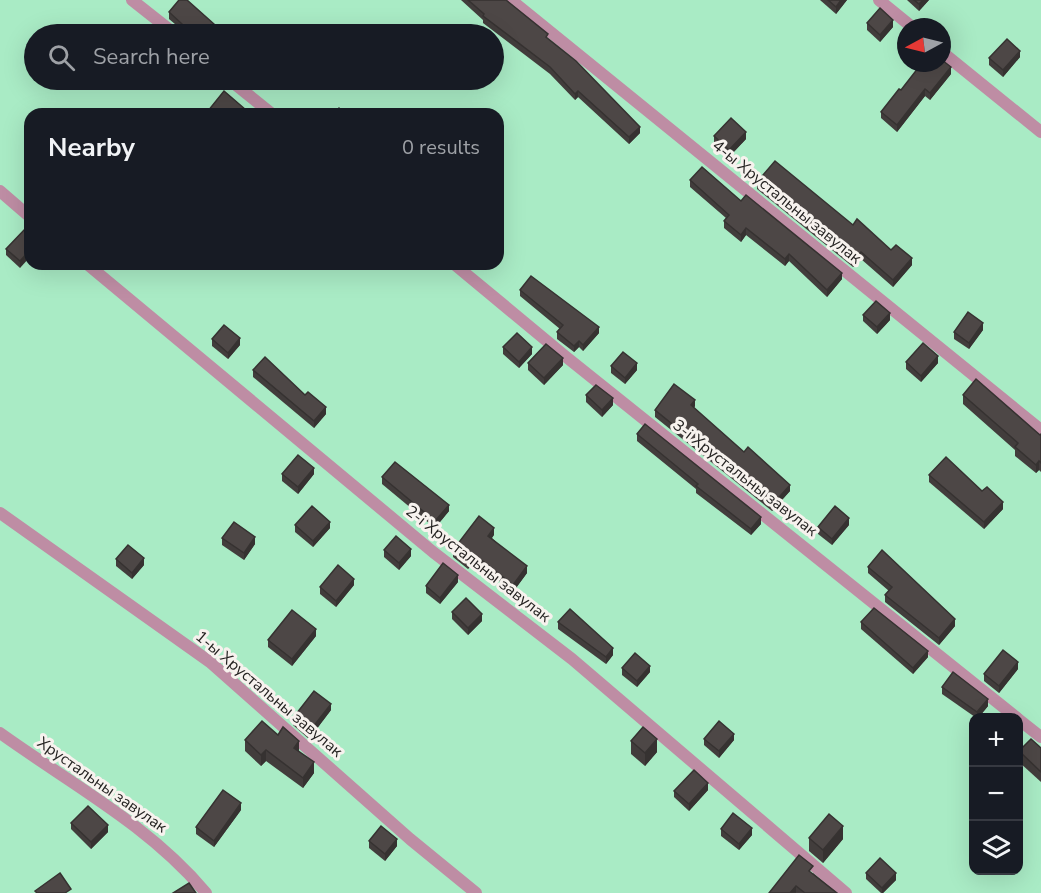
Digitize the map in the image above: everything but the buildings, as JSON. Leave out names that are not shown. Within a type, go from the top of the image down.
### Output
[{"type":"lane","points":[[132,0],[162,24]]},
{"type":"lane","name":"4-ы Хрустальны завулак","points":[[511,0],[1041,430]]},
{"type":"lane","points":[[879,0],[901,18]]},
{"type":"lane","points":[[951,59],[1041,132]]},
{"type":"lane","points":[[242,90],[265,108]]},
{"type":"lane","points":[[0,191],[24,212]]},
{"type":"lane","name":"2-і Хрустальны завулак","points":[[94,270],[433,552],[572,659],[846,893]]},
{"type":"lane","name":"3-і Хрустальны завулак","points":[[461,270],[565,356],[1012,713]]},
{"type":"lane","name":"1-ы Хрустальны завулак","points":[[0,513],[210,662],[410,839],[476,893]]},
{"type":"lane","name":"3-і Хрустальны завулак","points":[[1023,722],[1041,737]]},
{"type":"lane","name":"Хрустальны завулак","points":[[0,733],[142,829],[182,865],[207,893]]},
{"type":"green space","points":[[0,0],[1041,0],[1041,893],[0,893]]}]
